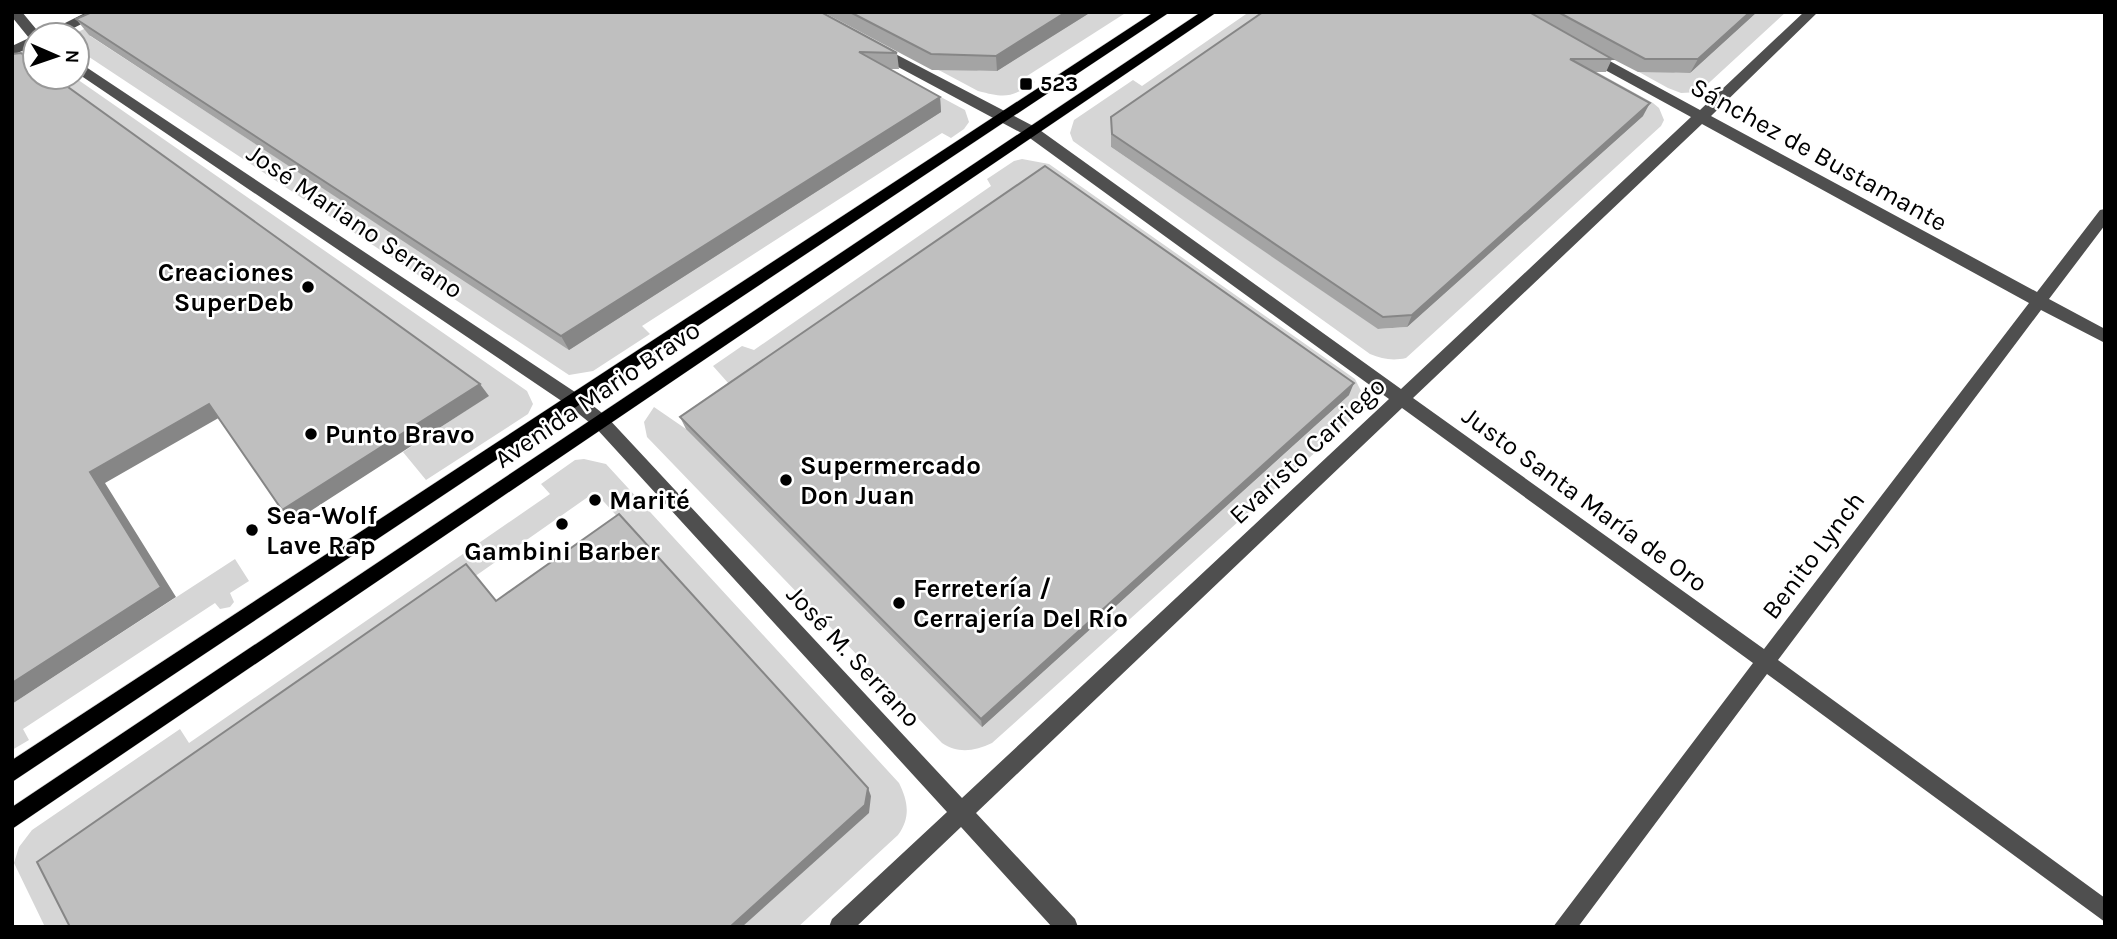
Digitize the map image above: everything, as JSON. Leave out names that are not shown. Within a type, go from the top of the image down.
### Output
[{"type":"main road","name":"Avenida Mario Bravo","points":[[12,772],[1164,12]]},
{"type":"main road","name":"Avenida Mario Bravo","points":[[12,819],[1211,12]]},
{"type":"street","points":[[79,21],[99,12]]},
{"type":"street","name":"Evaristo Carriego","points":[[840,927],[1812,12]]},
{"type":"street","name":"Justo Santa María de Oro","points":[[864,43],[1032,132],[1765,661],[2105,911]]},
{"type":"street","name":"Sánchez de Bustamante","points":[[1581,51],[2105,337]]},
{"type":"street","name":"José Mariano Serrano","points":[[91,75],[575,401],[601,422]]},
{"type":"street","name":"Benito Lynch","points":[[1563,927],[2105,214]]},
{"type":"street","name":"José M. Serrano","points":[[601,422],[1067,927]]},
{"type":"shaded area","points":[[118,12],[91,35],[91,26]]},
{"type":"shaded area","points":[[783,12],[965,110],[969,122],[951,138],[942,133],[642,326],[650,334],[593,371],[569,375],[91,58],[91,37],[490,297]]},
{"type":"shaded area","points":[[830,12],[979,71],[997,71],[1090,12],[1127,12],[1027,76],[1035,82],[1014,94],[995,95],[978,91]]},
{"type":"shaded area","points":[[1249,12],[1280,12],[1111,147],[1379,329],[1407,327],[1488,12],[1653,103],[1659,108],[1664,120],[1661,126],[1406,358],[1379,357],[1370,354],[1073,141],[1070,133],[1074,120],[1133,80],[1142,86]]},
{"type":"shaded area","points":[[1530,12],[1676,73],[1690,73],[1757,12],[1786,12],[1699,92],[1681,93]]},
{"type":"shaded area","points":[[91,89],[527,391],[533,404],[528,414],[426,480],[403,452],[488,396],[66,91],[91,91]]},
{"type":"shaded area","points":[[1022,159],[1049,164],[1355,379],[1363,395],[1358,414],[992,743],[979,748],[960,750],[942,743],[647,437],[644,422],[654,407],[686,429],[737,393],[713,366],[742,346],[754,350],[991,186],[987,179],[1014,161]]},
{"type":"shaded area","points":[[584,459],[606,464],[899,783],[906,803],[906,815],[898,835],[798,927],[742,927],[871,796],[595,492],[169,791],[87,927],[45,927],[14,863],[19,847],[32,830],[180,729],[189,743],[550,494],[541,484],[575,460]]},
{"type":"shaded area","points":[[235,559],[249,581],[230,593],[234,602],[230,607],[220,609],[215,603],[23,729],[29,740],[12,750],[12,704]]},
{"type":"building","points":[[92,12],[821,12],[897,53],[859,52],[940,97],[561,336],[91,29],[91,21],[76,19]]},
{"type":"building","points":[[850,12],[1066,12],[996,56],[931,54]]},
{"type":"building","points":[[1263,12],[1529,12],[1612,59],[1570,59],[1650,103],[1412,315],[1383,317],[1112,134],[1111,117]]},
{"type":"building","points":[[1558,12],[1750,12],[1698,59],[1645,59]]},
{"type":"building","points":[[21,53],[21,91],[73,91],[480,384],[282,510],[209,404],[90,472],[161,587],[12,683],[12,54]]},
{"type":"building","points":[[1045,166],[1354,383],[981,719],[680,417]]},
{"type":"building","points":[[619,514],[868,788],[865,805],[730,927],[70,927],[37,862],[466,564],[496,601]]},
{"type":"place","name":"523","points":[[1026,84]]},
{"type":"place","name":"Creaciones SuperDeb","points":[[308,287]]},
{"type":"place","name":"Punto Bravo","points":[[311,434]]},
{"type":"place","name":"Supermercado Don Juan","points":[[786,480]]},
{"type":"place","name":"Marité","points":[[595,500]]},
{"type":"place","name":"Gambini Barber","points":[[562,524]]},
{"type":"place","name":"Sea-Wolf Lave Rap","points":[[252,530]]},
{"type":"place","name":"Ferretería / Cerrajería Del Río","points":[[899,603]]}]
